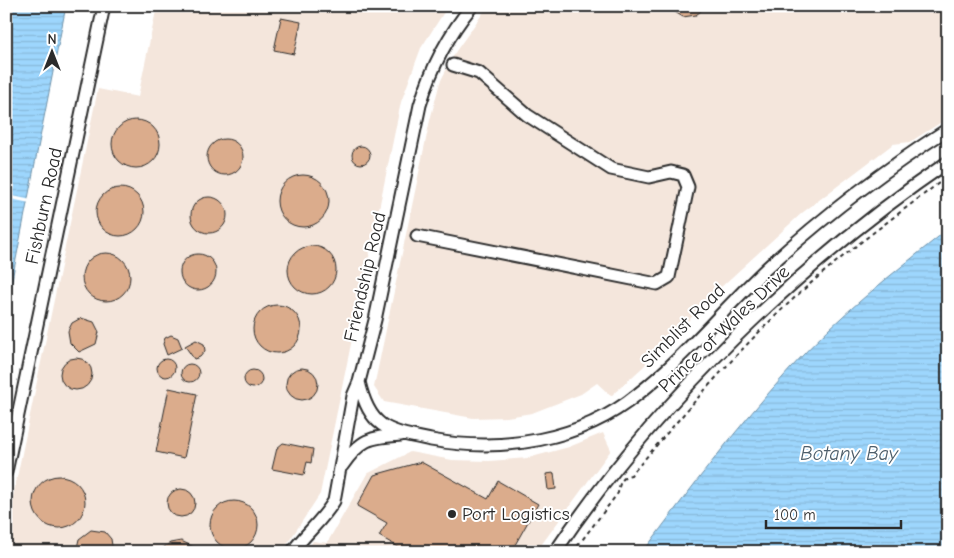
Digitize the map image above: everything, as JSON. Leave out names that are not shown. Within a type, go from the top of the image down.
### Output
[{"type":"street","name":"Fishburn Road","points":[[6,472],[104,6]]},
{"type":"street","name":"Friendship Road","points":[[292,552],[305,534],[328,512],[334,501],[342,466],[343,446],[352,396],[359,382],[375,320],[420,105],[430,75],[444,45],[472,6]]},
{"type":"street","points":[[417,236],[657,284],[670,277],[688,187],[683,175],[671,172],[649,177],[611,169],[527,115],[479,73],[453,65]]},
{"type":"street","name":"Simblist Road","points":[[359,382],[370,416],[378,424],[403,434],[460,445],[528,442],[585,426],[614,410],[643,390],[768,267],[872,181],[948,129]]},
{"type":"street","name":"Prince of Wales Drive","points":[[555,552],[613,475],[664,413],[745,329],[851,235],[948,162]]},
{"type":"street","name":"Simblist Road","points":[[342,466],[356,447],[370,438],[403,434]]},
{"type":"path","points":[[573,552],[618,493],[618,485],[625,477],[631,475],[721,374],[790,302],[857,246],[948,176]]},
{"type":"shaded area","points":[[157,6],[448,6],[421,48],[401,102],[320,494],[282,552],[6,552],[6,530],[98,89],[138,97]]},
{"type":"shaded area","points":[[488,6],[948,6],[948,118],[910,142],[893,144],[802,213],[720,288],[643,367],[611,396],[597,383],[581,394],[532,413],[507,417],[473,418],[384,402],[374,387],[430,120],[440,82],[456,51]]},
{"type":"shaded area","points":[[603,433],[611,450],[536,552],[306,552],[313,541],[327,543],[367,474],[410,452],[452,460],[489,461],[528,458],[569,447]]},
{"type":"water","points":[[6,6],[66,6],[6,310]]},
{"type":"water","name":"Botany Bay","points":[[948,229],[948,552],[643,552],[733,435],[809,349],[866,296]]},
{"type":"pier","points":[[6,183],[15,185],[13,196],[31,200],[30,203],[6,198]]},
{"type":"building","points":[[665,6],[707,6],[696,15],[683,17]]},
{"type":"building","points":[[281,18],[301,22],[294,54],[274,50]]},
{"type":"building","points":[[136,120],[145,122],[153,127],[158,135],[160,144],[158,153],[153,161],[145,166],[136,168],[127,166],[119,161],[114,153],[112,144],[114,135],[119,127],[127,122]]},
{"type":"building","points":[[225,139],[232,140],[238,144],[242,150],[242,164],[238,170],[232,174],[225,175],[218,174],[212,170],[208,164],[207,157],[208,150],[212,144],[218,140]]},
{"type":"building","points":[[361,146],[367,149],[370,155],[367,161],[361,164],[355,161],[352,155],[355,149]]},
{"type":"building","points":[[303,175],[313,177],[321,183],[327,191],[329,201],[327,211],[321,219],[313,225],[303,227],[293,225],[285,219],[279,211],[277,201],[279,191],[285,183],[293,177]]},
{"type":"building","points":[[120,188],[129,190],[137,195],[142,203],[144,212],[142,221],[137,229],[129,234],[120,236],[111,234],[103,229],[98,221],[96,212],[98,203],[103,195],[111,190]]},
{"type":"building","points":[[209,197],[216,198],[222,202],[226,208],[226,222],[222,228],[216,232],[209,233],[202,232],[196,228],[192,222],[191,215],[192,208],[196,202],[202,198]]},
{"type":"building","points":[[312,246],[321,248],[329,253],[334,261],[336,270],[334,279],[329,287],[321,292],[312,294],[303,292],[295,287],[290,279],[288,270],[290,261],[295,253],[303,248]]},
{"type":"building","points":[[101,253],[111,253],[123,260],[130,272],[130,282],[123,294],[111,301],[101,301],[93,297],[86,290],[82,282],[82,272],[86,264],[93,257]]},
{"type":"building","points":[[198,254],[205,255],[211,259],[215,265],[215,279],[211,285],[205,289],[198,290],[191,289],[185,285],[181,279],[180,272],[181,265],[185,259],[191,255]]},
{"type":"building","points":[[277,305],[286,307],[294,312],[299,320],[301,329],[299,338],[294,346],[286,351],[277,353],[268,351],[260,346],[255,338],[253,329],[255,320],[260,312],[268,307]]},
{"type":"building","points":[[81,318],[94,322],[99,332],[96,344],[79,352],[70,343],[68,331],[72,323]]},
{"type":"building","points":[[171,335],[178,338],[182,348],[167,355],[163,344],[165,338]]},
{"type":"building","points":[[196,340],[204,344],[205,351],[200,357],[194,359],[185,346]]},
{"type":"building","points":[[76,358],[82,359],[87,363],[91,368],[91,380],[87,385],[82,389],[76,390],[70,389],[65,385],[61,380],[60,374],[61,368],[65,363],[70,359]]},
{"type":"building","points":[[162,359],[170,359],[175,364],[173,375],[162,377],[157,372],[157,364]]},
{"type":"building","points":[[186,364],[194,364],[199,369],[197,380],[186,382],[181,377],[181,369]]},
{"type":"building","points":[[302,368],[308,369],[313,373],[317,378],[317,390],[313,395],[308,399],[302,400],[296,399],[291,395],[287,390],[286,384],[287,378],[291,373],[296,369]]},
{"type":"building","points":[[253,370],[259,373],[262,379],[259,385],[253,388],[247,385],[244,379],[247,373]]},
{"type":"building","points":[[169,388],[197,394],[184,458],[156,452]]},
{"type":"building","points":[[283,443],[313,449],[311,463],[307,462],[304,475],[272,469],[277,448]]},
{"type":"building","name":"Port Logistics","points":[[421,462],[488,499],[498,481],[538,504],[511,552],[407,552],[379,536],[387,523],[357,506],[374,475]]},
{"type":"building","points":[[554,473],[556,489],[548,490],[546,474]]},
{"type":"building","points":[[59,476],[69,478],[77,484],[83,492],[85,502],[83,512],[77,520],[69,526],[59,528],[49,526],[41,520],[35,512],[33,502],[35,492],[41,484],[49,478]]},
{"type":"building","points":[[181,489],[191,493],[195,503],[191,513],[181,517],[171,513],[167,503],[171,493]]},
{"type":"building","points":[[229,501],[239,501],[251,508],[258,520],[258,530],[251,542],[239,549],[229,549],[221,545],[214,538],[210,530],[210,520],[214,512],[221,505]]},
{"type":"building","points":[[91,530],[105,532],[111,539],[113,552],[76,552],[79,539]]},
{"type":"building","points":[[181,541],[205,552],[157,552],[170,543]]},
{"type":"place","name":"Port Logistics","points":[[452,514]]}]
